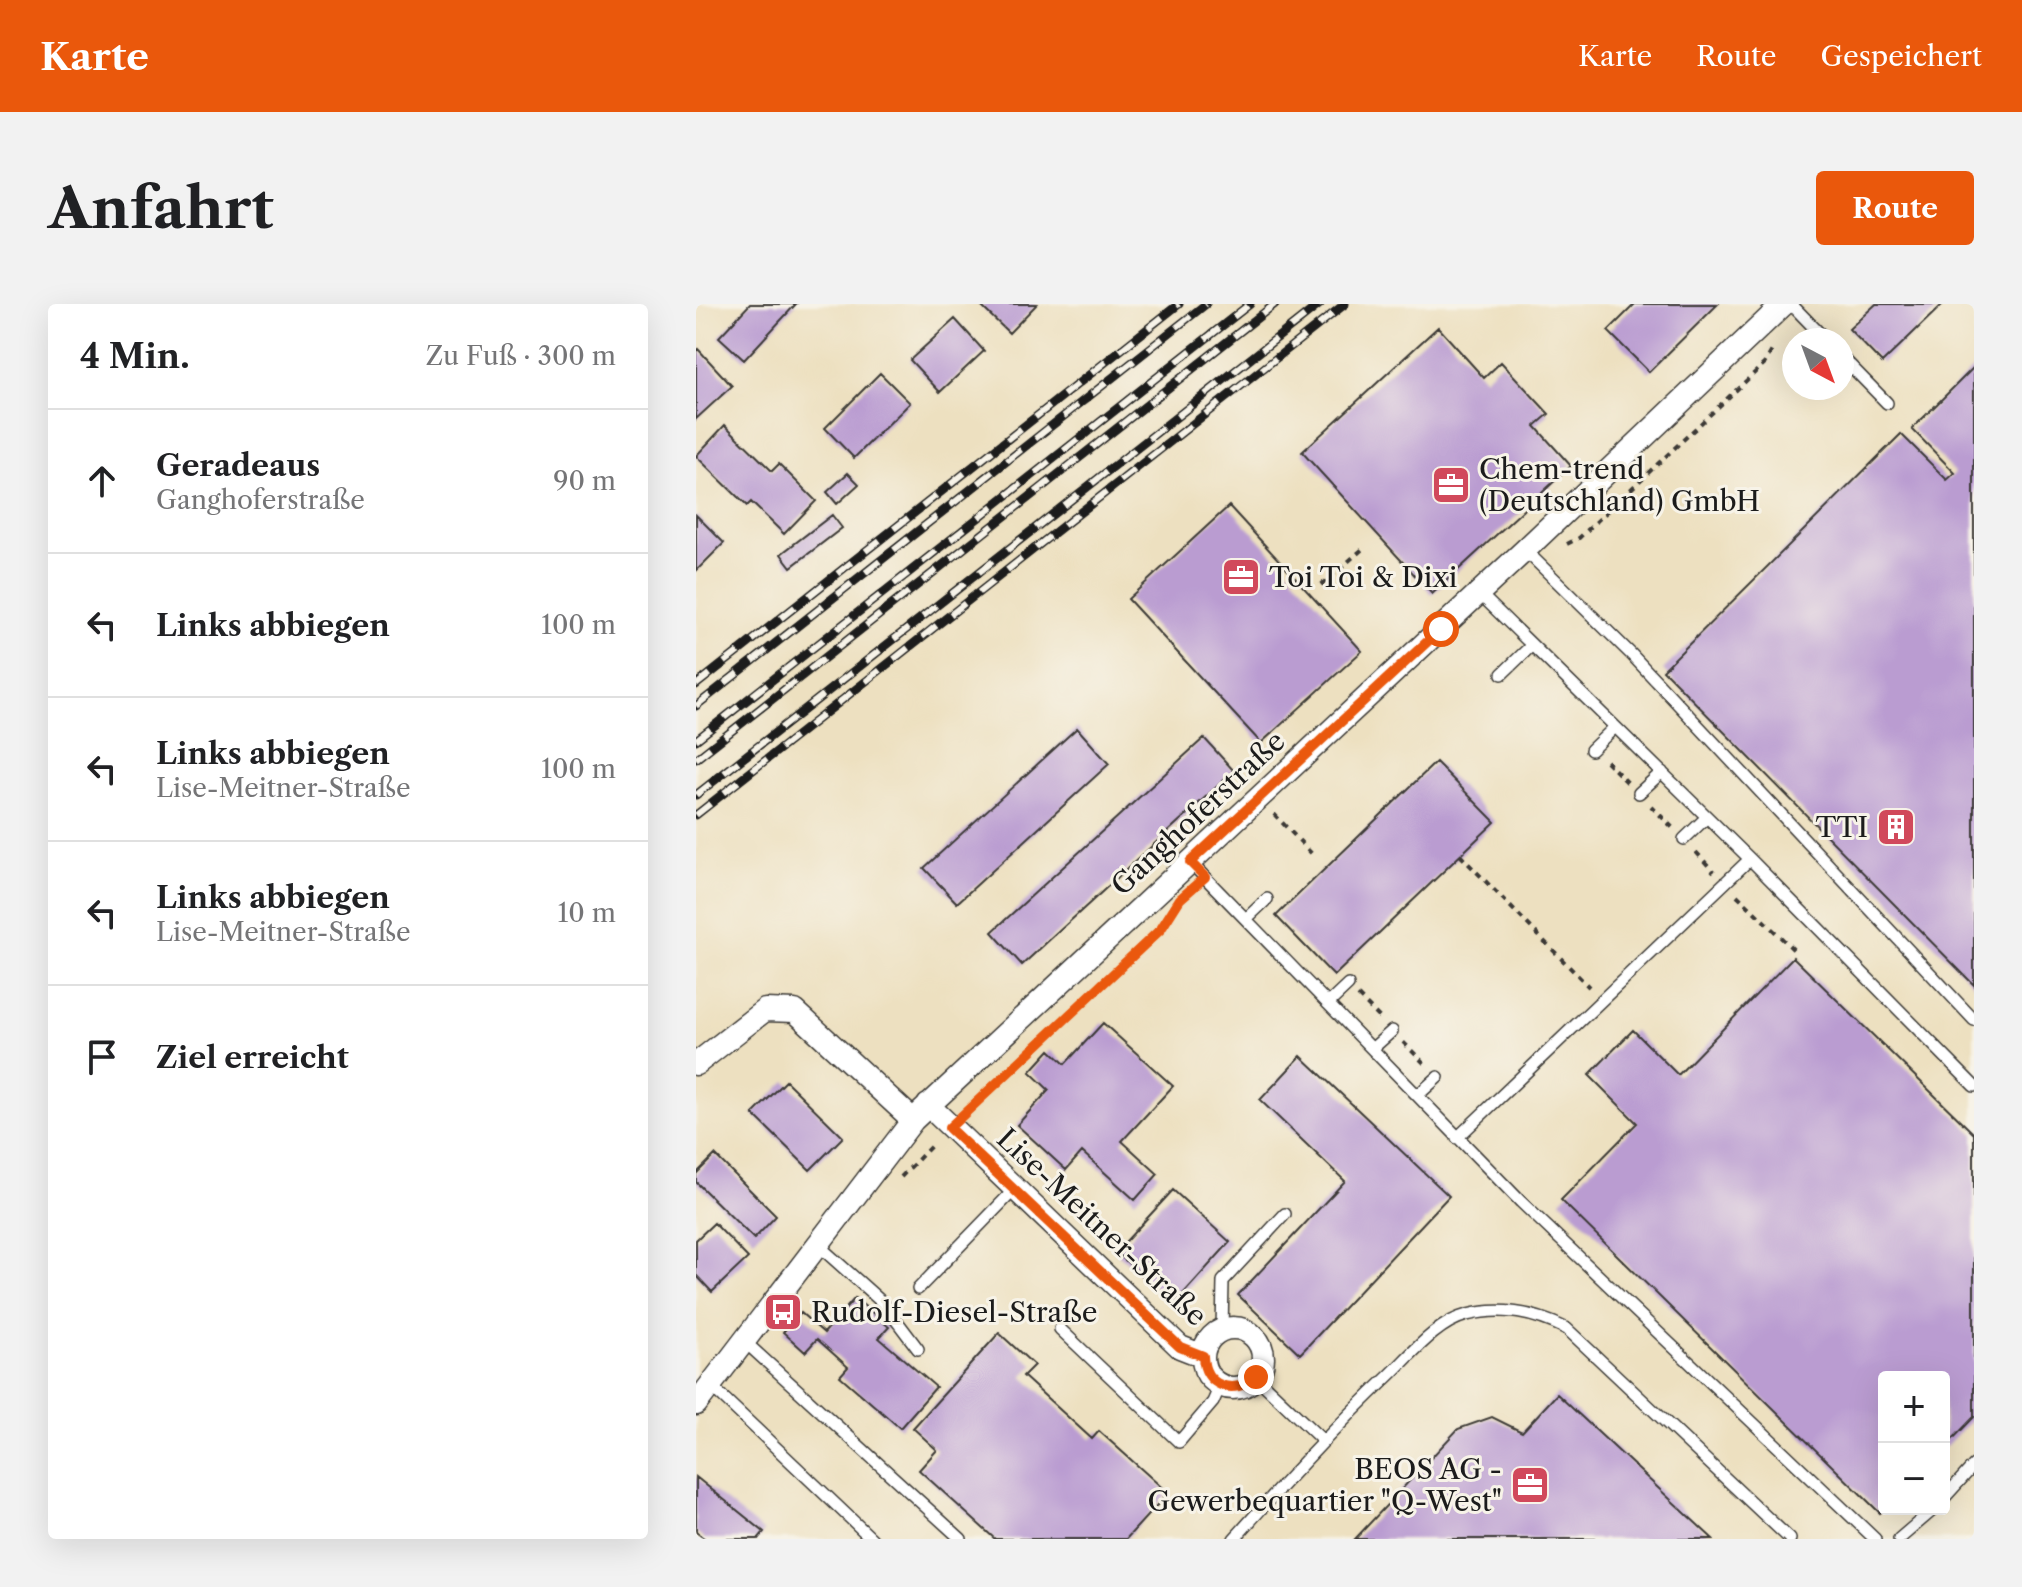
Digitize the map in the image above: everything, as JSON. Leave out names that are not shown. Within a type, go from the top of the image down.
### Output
[{"type":"street","name":"Ganghoferstraße","points":[[696,1404],[920,1113],[1479,593],[1533,558],[1793,310]]},
{"type":"street","points":[[696,1064],[765,1010],[795,1011],[920,1113]]},
{"type":"street","name":"Lise-Meitner-Straße","points":[[920,1113],[949,1128],[1180,1347],[1203,1356]]},
{"type":"street","name":"Lise-Meitner-Straße","points":[[1220,1386],[1207,1374],[1203,1356],[1209,1341],[1222,1330],[1242,1329],[1257,1341],[1263,1359],[1256,1377]]},
{"type":"street","points":[[1220,1386],[1240,1388],[1256,1377]]},
{"type":"lane","points":[[1791,304],[1793,310],[1813,328]]},
{"type":"lane","points":[[1854,369],[1887,403]]},
{"type":"lane","points":[[1533,558],[1632,655],[1974,1020]]},
{"type":"lane","points":[[1479,593],[1750,859],[1974,1086]]},
{"type":"lane","points":[[1502,674],[1531,646]]},
{"type":"lane","points":[[1591,750],[1615,727]]},
{"type":"lane","points":[[1639,793],[1662,772]]},
{"type":"lane","points":[[1684,839],[1707,817]]},
{"type":"lane","points":[[1457,1138],[1750,859]]},
{"type":"lane","points":[[1190,862],[1457,1138],[1875,1539]]},
{"type":"lane","points":[[1246,919],[1267,899]]},
{"type":"lane","points":[[1328,1004],[1348,985]]},
{"type":"lane","points":[[1373,1048],[1392,1031]]},
{"type":"lane","points":[[1418,1095],[1438,1077]]},
{"type":"lane","points":[[918,1289],[1015,1189]]},
{"type":"lane","points":[[1222,1330],[1223,1281],[1285,1214]]},
{"type":"lane","points":[[818,1245],[884,1304],[918,1349]]},
{"type":"lane","points":[[1234,1539],[1322,1440],[1434,1332],[1465,1315],[1505,1311],[1538,1314],[1567,1329],[1790,1539]]},
{"type":"lane","points":[[1060,1329],[1179,1442],[1213,1402],[1220,1386]]},
{"type":"lane","points":[[744,1341],[961,1539]]},
{"type":"lane","points":[[1256,1377],[1322,1440]]},
{"type":"lane","points":[[710,1385],[872,1539]]},
{"type":"lane","points":[[1950,1491],[1974,1465]]},
{"type":"lane","points":[[1899,1539],[1927,1515]]},
{"type":"path","points":[[1533,558],[1579,538],[1765,363],[1793,310]]},
{"type":"path","points":[[1321,585],[1365,547]]},
{"type":"path","points":[[1285,803],[1273,814],[1313,855]]},
{"type":"path","points":[[1460,855],[1601,1000]]},
{"type":"path","points":[[894,1185],[949,1128],[1161,929],[1174,909]]},
{"type":"building","points":[[750,304],[796,304],[744,360],[719,337]]},
{"type":"building","points":[[984,304],[1037,304],[1009,333],[982,307]]},
{"type":"building","points":[[1635,304],[1718,304],[1649,372],[1608,331]]},
{"type":"building","points":[[1876,304],[1943,304],[1882,363],[1854,334],[1854,328],[1850,328]]},
{"type":"building","points":[[955,319],[984,351],[940,392],[910,360]]},
{"type":"building","points":[[1438,327],[1484,378],[1501,362],[1549,414],[1535,426],[1571,466],[1432,594],[1302,452]]},
{"type":"building","points":[[698,349],[732,386],[696,419],[696,351]]},
{"type":"building","name":"TTI","points":[[1974,367],[1974,985],[1663,670],[1901,434],[1947,480],[1955,473],[1912,429]]},
{"type":"building","points":[[880,373],[910,403],[854,458],[825,428]]},
{"type":"building","points":[[725,425],[772,471],[779,464],[816,501],[784,534],[751,502],[747,506],[696,456]]},
{"type":"building","points":[[848,473],[859,484],[837,504],[827,492]]},
{"type":"building","points":[[1229,506],[1362,651],[1261,743],[1128,599]]},
{"type":"building","points":[[696,515],[724,543],[696,571]]},
{"type":"building","points":[[832,515],[842,528],[791,567],[781,554]]},
{"type":"building","points":[[1077,728],[1109,764],[957,903],[924,868]]},
{"type":"building","points":[[1204,738],[1234,771],[1022,965],[992,932]]},
{"type":"building","points":[[1436,762],[1495,822],[1334,976],[1276,916]]},
{"type":"building","points":[[1793,957],[1974,1134],[1974,1417],[1950,1442],[1950,1371],[1878,1371],[1878,1511],[1561,1200],[1637,1123],[1589,1075],[1633,1030],[1678,1075]]},
{"type":"building","points":[[1103,1023],[1173,1086],[1122,1141],[1158,1174],[1135,1200],[1082,1152],[1066,1170],[1017,1125],[1049,1090],[1030,1072],[1050,1050],[1065,1064]]},
{"type":"building","points":[[1301,1056],[1449,1196],[1300,1354],[1238,1295],[1345,1181],[1260,1100]]},
{"type":"building","points":[[786,1081],[843,1137],[810,1170],[753,1114]]},
{"type":"building","points":[[715,1155],[776,1216],[754,1239],[696,1182],[696,1174]]},
{"type":"building","points":[[1173,1190],[1230,1242],[1174,1304],[1116,1252]]},
{"type":"building","points":[[714,1223],[748,1258],[712,1292],[696,1275],[696,1240]]},
{"type":"building","points":[[855,1298],[889,1327],[879,1338],[936,1387],[900,1428],[840,1376],[848,1367],[817,1339],[805,1352],[783,1332],[801,1313],[824,1333]]},
{"type":"building","points":[[999,1333],[1034,1365],[1023,1376],[1092,1439],[1099,1431],[1168,1493],[1126,1539],[995,1539],[919,1470],[937,1450],[913,1428]]},
{"type":"building","name":"BEOS AG - Gewerbequartier \"Q-West\"","points":[[1557,1394],[1713,1539],[1355,1539],[1458,1429],[1492,1417],[1522,1432]]},
{"type":"building","points":[[696,1477],[764,1532],[758,1539],[705,1539],[696,1532]]},
{"type":"railway","points":[[696,685],[1179,304]]},
{"type":"railway","points":[[696,706],[1206,304]]},
{"type":"railway","points":[[696,740],[1250,304]]},
{"type":"railway","points":[[696,759],[1275,304]]},
{"type":"railway","points":[[696,795],[1320,304]]},
{"type":"railway","points":[[696,815],[1345,304]]},
{"type":"place","name":"Chem-trend (Deutschland) GmbH","points":[[1451,485]]},
{"type":"place","name":"Toi Toi & Dixi","points":[[1241,577]]},
{"type":"place","name":"TTI","points":[[1896,827]]},
{"type":"place","name":"Rudolf-Diesel-Straße","points":[[783,1312]]},
{"type":"place","name":"BEOS AG - Gewerbequartier \"Q-West\"","points":[[1530,1485]]},
{"type":"route","points":[[1256,1377],[1240,1388],[1220,1386],[1213,1381],[1203,1365],[1203,1356],[1180,1347],[949,1128],[1161,929],[1180,899],[1205,877],[1190,862],[1441,629]]}]
